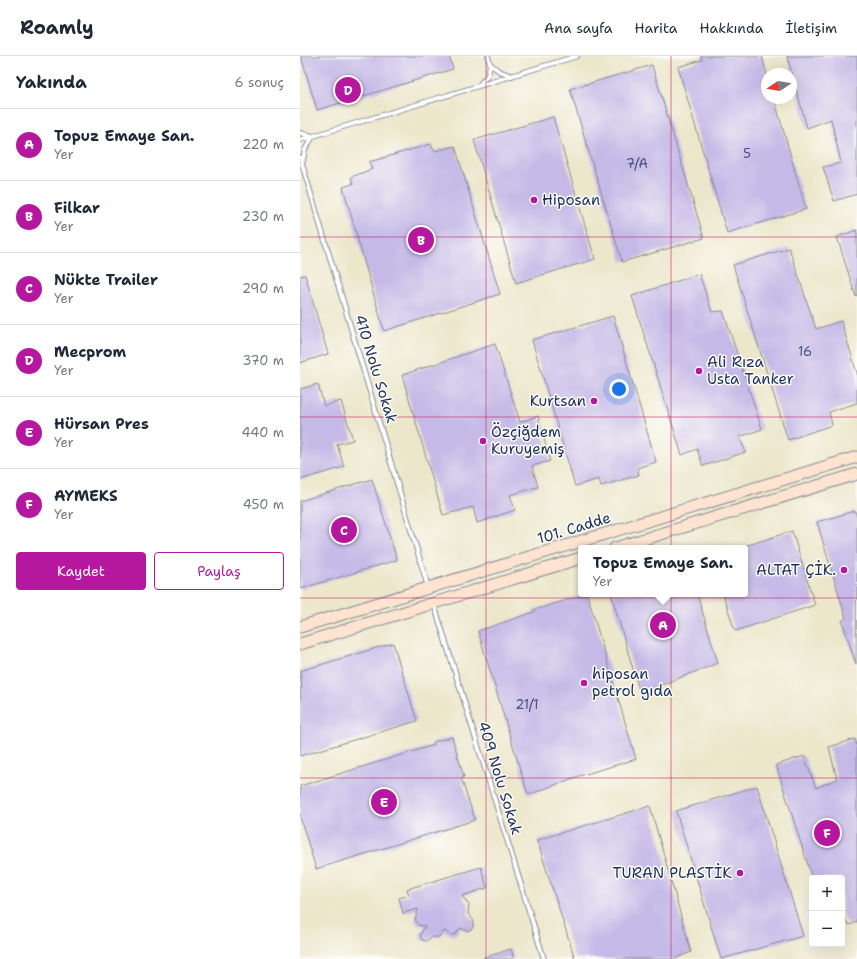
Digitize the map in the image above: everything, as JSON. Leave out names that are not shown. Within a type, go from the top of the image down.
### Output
[{"type":"street","name":"101. Cadde","points":[[300,627],[857,457]]},
{"type":"street","name":"101. Cadde","points":[[625,545],[857,474]]},
{"type":"street","name":"101. Cadde","points":[[300,644],[578,559]]},
{"type":"lane","points":[[479,85],[488,75],[490,64],[488,56]]},
{"type":"lane","points":[[300,140],[576,56]]},
{"type":"lane","points":[[490,64],[499,71],[512,76]]},
{"type":"lane","points":[[300,133],[313,136]]},
{"type":"lane","points":[[301,163],[305,150],[313,136]]},
{"type":"lane","name":"410 Nolu Sokak","points":[[300,157],[429,587]]},
{"type":"lane","name":"409 Nolu Sokak","points":[[434,603],[544,959]]},
{"type":"building","points":[[301,56],[449,56],[453,69],[317,110]]},
{"type":"building","points":[[701,56],[762,56],[765,68],[761,68],[761,104],[776,104],[806,209],[727,233],[678,67],[702,60]]},
{"type":"building","points":[[787,56],[857,56],[857,194],[834,201],[823,167],[841,163],[831,119],[807,128],[797,92],[797,68],[790,68]]},
{"type":"building","points":[[652,65],[704,238],[622,262],[570,89]]},
{"type":"building","name":"Hiposan","points":[[553,117],[595,259],[516,283],[474,140]]},
{"type":"building","points":[[431,144],[434,151],[455,146],[500,294],[384,331],[343,187],[353,184],[351,177],[372,169],[369,162]]},
{"type":"building","points":[[857,230],[857,296],[856,297],[837,237]]},
{"type":"building","points":[[789,248],[816,329],[841,321],[857,373],[857,403],[829,412],[832,425],[788,440],[733,265]]},
{"type":"building","name":"Ali Rıza Usta Tanker","points":[[699,274],[712,312],[723,311],[762,429],[739,437],[746,452],[703,466],[697,449],[682,455],[632,296]]},
{"type":"building","points":[[305,275],[328,354],[300,363],[300,276]]},
{"type":"building","name":"Kurtsan","points":[[613,316],[656,462],[637,468],[639,475],[601,486],[599,479],[575,486],[532,340]]},
{"type":"building","name":"Özçiğdem Kuruyemiş","points":[[495,344],[520,422],[538,416],[550,461],[532,466],[538,487],[510,495],[515,510],[477,523],[473,507],[443,515],[402,375]]},
{"type":"building","points":[[318,384],[324,406],[341,401],[353,440],[337,444],[344,467],[300,480],[300,389]]},
{"type":"building","points":[[372,479],[397,560],[300,589],[300,501]]},
{"type":"building","name":"ALTAT ÇİK.","points":[[855,511],[857,518],[856,664],[842,621],[846,618],[817,522]]},
{"type":"building","points":[[792,531],[815,605],[735,631],[724,597],[748,597],[748,545]]},
{"type":"building","points":[[578,597],[588,597],[636,759],[576,777],[528,795],[478,631],[534,612],[534,610]]},
{"type":"building","points":[[612,597],[698,597],[718,663],[640,693]]},
{"type":"building","points":[[393,643],[417,721],[300,756],[300,688],[302,688],[300,671]]},
{"type":"building","points":[[452,737],[464,777],[461,778],[475,820],[316,869],[300,817],[300,786],[434,745],[433,742]]},
{"type":"building","points":[[855,739],[857,746],[857,922],[849,925],[845,919],[845,875],[811,875],[776,765],[804,756],[816,788],[837,779],[829,747]]},
{"type":"building","name":"TURAN PLASTİK","points":[[757,786],[803,936],[721,959],[676,811]]},
{"type":"building","points":[[650,806],[691,952],[674,959],[575,959],[537,840]]},
{"type":"building","points":[[481,867],[487,888],[462,896],[469,905],[468,914],[474,921],[473,928],[468,931],[460,928],[456,934],[452,935],[444,931],[439,937],[432,937],[426,941],[422,940],[420,935],[425,926],[418,925],[415,920],[418,909],[403,913],[399,898],[409,895],[407,889]]},
{"type":"building","points":[[511,949],[514,959],[483,959],[483,958]]},
{"type":"place","name":"Mecprom","points":[[348,90]]},
{"type":"place","name":"Hiposan","points":[[534,200]]},
{"type":"place","name":"Filkar","points":[[421,240]]},
{"type":"place","name":"Ali Rıza Usta Tanker","points":[[699,371]]},
{"type":"place","name":"Kurtsan","points":[[594,401]]},
{"type":"place","name":"Özçiğdem Kuruyemiş","points":[[483,441]]},
{"type":"place","name":"Nükte Trailer","points":[[344,530]]},
{"type":"place","name":"ALTAT ÇİK.","points":[[844,570]]},
{"type":"place","name":"Topuz Emaye San.","points":[[663,625]]},
{"type":"place","name":"hiposan petrol gıda","points":[[584,683]]},
{"type":"place","name":"Hürsan Pres","points":[[384,802]]},
{"type":"place","name":"AYMEKS","points":[[827,833]]},
{"type":"place","name":"TURAN PLASTİK","points":[[740,873]]}]
